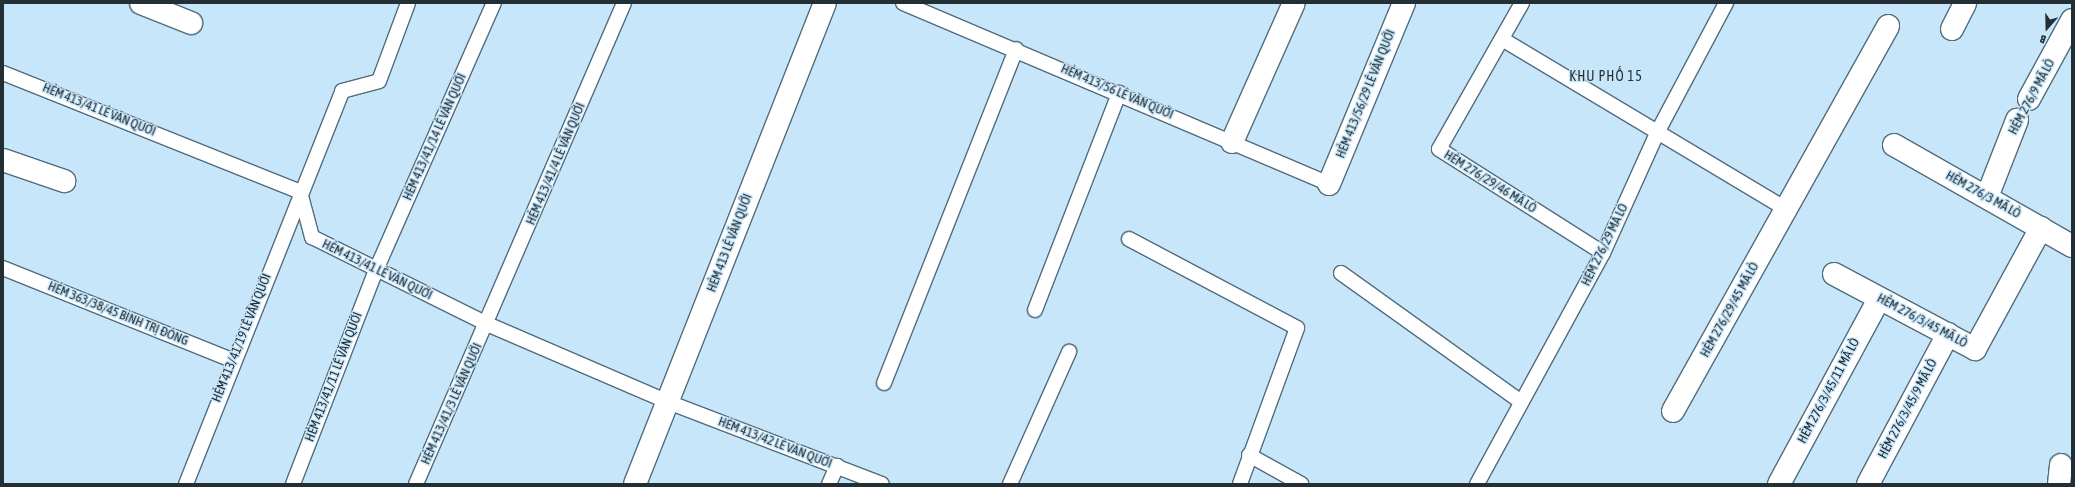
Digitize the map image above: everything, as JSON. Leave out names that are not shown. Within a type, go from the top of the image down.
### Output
[{"type":"street","points":[[141,3],[191,23]]},
{"type":"street","name":"HẺM 413 LÊ VĂN QUỚI","points":[[635,484],[825,3]]},
{"type":"street","points":[[1232,142],[1294,3]]},
{"type":"street","name":"HẺM 413/56/29 LÊ VĂN QUỚI","points":[[1329,184],[1404,3]]},
{"type":"street","points":[[1952,29],[1965,3]]},
{"type":"street","name":"HẺM 276/9 MÃ LÒ","points":[[2029,99],[2072,20]]},
{"type":"street","name":"HẺM 276/29/45 MÃ LÒ","points":[[1673,411],[1888,26]]},
{"type":"street","name":"HẺM 276/9 MÃ LÒ","points":[[1987,197],[2017,120]]},
{"type":"street","name":"HẺM 276/3 MÃ LÒ","points":[[1894,145],[2072,246]]},
{"type":"street","points":[[3,160],[64,181]]},
{"type":"street","name":"HẺM 276/3/45 MÃ LÒ","points":[[1834,274],[1878,299],[1975,349],[2041,228]]},
{"type":"street","name":"HẺM 276/3/45/11 MÃ LÒ","points":[[1779,484],[1878,299]]},
{"type":"street","name":"HẺM 276/3/45/9 MÃ LÒ","points":[[1868,484],[1948,334]]},
{"type":"lane","name":"HẺM 413/41/19 LÊ VĂN QUỚI","points":[[186,484],[232,360],[342,91],[379,81],[408,3]]},
{"type":"lane","name":"HẺM 413/41/14 LÊ VĂN QUỚI","points":[[376,270],[494,3]]},
{"type":"lane","name":"HẺM 413/41/4 LÊ VĂN QUỚI","points":[[487,324],[624,3]]},
{"type":"lane","name":"HẺM 413/56 LÊ VĂN QUỚI","points":[[903,3],[1016,49],[1329,184]]},
{"type":"lane","name":"HẺM 276/29/46 MÃ LÒ","points":[[1522,3],[1438,149],[1603,253]]},
{"type":"lane","name":"HẺM 276/29 MÃ LÒ","points":[[1477,484],[1603,253],[1658,131],[1726,3]]},
{"type":"lane","points":[[1502,39],[1786,209]]},
{"type":"lane","points":[[884,384],[1016,49]]},
{"type":"lane","name":"HẺM 413/41 LÊ VĂN QUỚI","points":[[3,73],[300,192],[312,237],[487,324],[668,402]]},
{"type":"lane","points":[[1035,310],[1119,93]]},
{"type":"lane","name":"HẺM 276/9 MÃ LÒ","points":[[2017,120],[2029,99]]},
{"type":"lane","points":[[1129,239],[1297,328],[1249,455],[1240,484]]},
{"type":"lane","name":"HẺM 363/38/45 BÌNH TRỊ ĐÔNG","points":[[3,268],[232,360]]},
{"type":"lane","name":"HẺM 413/41/11 LÊ VĂN QUỚI","points":[[293,484],[376,270]]},
{"type":"lane","points":[[1342,274],[1521,402]]},
{"type":"lane","name":"HẺM 413/41/3 LÊ VĂN QUỚI","points":[[416,484],[487,324]]},
{"type":"lane","points":[[1010,484],[1069,352]]},
{"type":"lane","name":"HẺM 413/42 LÊ VĂN QUỚI","points":[[668,402],[882,484]]},
{"type":"lane","points":[[1249,455],[1301,484]]},
{"type":"lane","points":[[829,484],[836,466]]},
{"type":"district","name":"KHU PHỐ 15","points":[[1606,76]]}]
